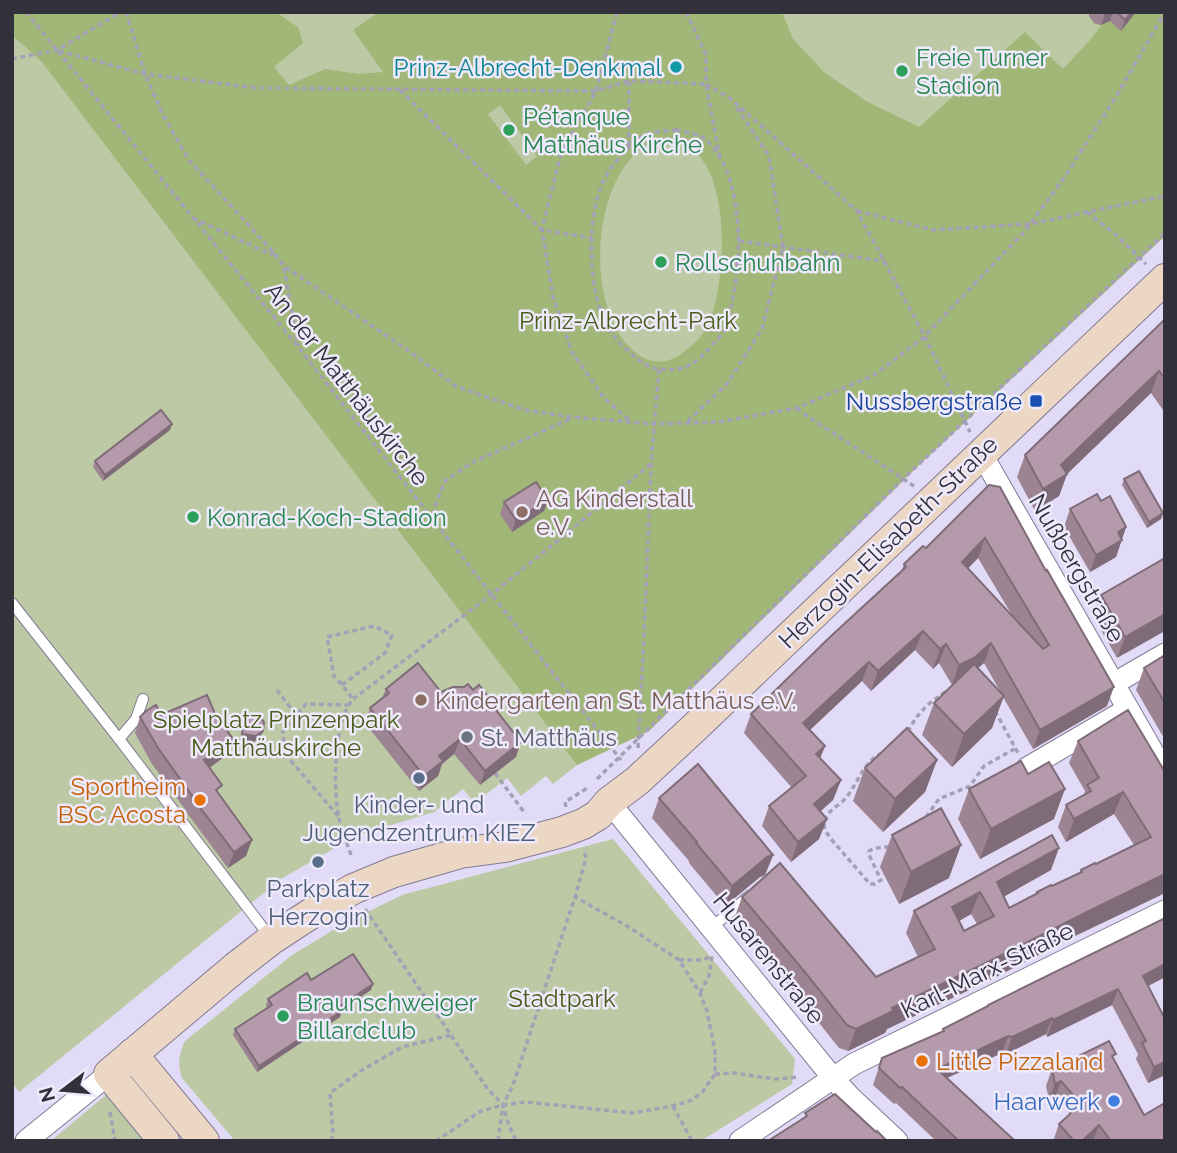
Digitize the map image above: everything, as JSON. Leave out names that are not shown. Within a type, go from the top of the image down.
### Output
[{"type":"street","name":"Herzogin-Elisabeth-Straße","points":[[26,1141],[236,967],[315,911],[353,889],[394,872],[460,853],[502,833],[592,804],[609,802],[628,769],[981,453],[1164,280]]},
{"type":"street","name":"Nußbergstraße","points":[[981,453],[1165,773]]},
{"type":"street","points":[[1114,684],[1165,654]]},
{"type":"street","points":[[1027,768],[1128,709]]},
{"type":"street","name":"Husarenstraße","points":[[609,802],[834,1079],[897,1141]]},
{"type":"street","name":"Karl-Marx-Straße","points":[[740,1141],[854,1064],[1165,911]]},
{"type":"street","points":[[132,1054],[204,1141]]},
{"type":"street","points":[[109,1074],[164,1141]]},
{"type":"lane","points":[[12,603],[272,939]]},
{"type":"lane","points":[[119,738],[136,719],[143,699]]},
{"type":"lane","points":[[711,928],[754,892]]},
{"type":"path","name":"An der Matthäuskirche","points":[[26,12],[299,348],[628,769]]},
{"type":"path","points":[[12,59],[57,50],[123,12],[163,115],[188,160],[284,266],[457,387],[526,410],[570,417],[655,424],[718,422],[797,408],[874,375],[924,337],[1030,224],[1064,178],[1117,95],[1165,12]]},
{"type":"path","points":[[617,12],[596,91],[561,153],[542,230],[553,297],[572,352],[604,398],[631,422]]},
{"type":"path","points":[[685,12],[706,55],[706,84],[720,158],[730,179],[735,200],[737,279],[724,332],[706,354],[683,368],[659,369],[643,364],[611,331],[601,312],[593,276],[592,238],[595,209],[603,181],[629,146],[648,133],[676,130],[701,136],[720,158]]},
{"type":"path","points":[[57,50],[145,74],[256,88],[596,91],[629,81],[706,84],[731,99],[857,211],[924,337],[964,421]]},
{"type":"path","points":[[629,81],[629,146]]},
{"type":"path","points":[[398,88],[542,230],[592,238]]},
{"type":"path","points":[[687,423],[726,384],[761,329],[783,247],[769,156],[731,99]]},
{"type":"path","points":[[857,211],[933,230],[1030,224],[1165,196]]},
{"type":"path","points":[[1087,212],[1139,257]]},
{"type":"path","points":[[190,216],[270,254],[274,253]]},
{"type":"path","points":[[628,769],[638,739],[903,479],[1165,233]]},
{"type":"path","points":[[738,240],[884,261]]},
{"type":"path","points":[[284,266],[299,348]]},
{"type":"path","points":[[565,802],[628,769],[638,739],[645,638],[651,464],[659,369]]},
{"type":"path","points":[[797,408],[903,479]]},
{"type":"path","points":[[435,525],[434,509],[445,481],[473,461],[570,417]]},
{"type":"path","points":[[351,855],[339,818],[334,777],[341,726],[348,705],[491,595],[651,464]]},
{"type":"path","points":[[342,685],[386,653],[392,635],[374,626],[327,637],[334,676],[353,699]]},
{"type":"path","points":[[904,741],[915,718],[928,704],[951,688]]},
{"type":"path","points":[[277,690],[293,710]]},
{"type":"path","points":[[990,702],[1027,768]]},
{"type":"path","points":[[339,818],[285,754],[283,731],[306,704],[348,705]]},
{"type":"path","points":[[928,704],[934,710]]},
{"type":"path","points":[[921,825],[939,799],[970,786],[984,766],[1016,748]]},
{"type":"path","points":[[886,752],[877,755],[862,771],[845,799],[825,817],[824,825],[826,832],[870,884],[881,880],[869,851],[900,843]]},
{"type":"path","points":[[862,771],[867,777]]},
{"type":"path","points":[[495,773],[524,812]]},
{"type":"path","points":[[498,1141],[503,1105],[513,1084],[575,897],[586,858],[584,845]]},
{"type":"path","points":[[436,1141],[481,1111],[503,1105],[526,1102],[632,1113],[673,1106],[692,1100],[703,1091],[715,1074],[715,1051],[707,1011],[679,960],[627,926],[575,897]]},
{"type":"path","points":[[365,909],[487,1088],[503,1105],[516,1141]]},
{"type":"path","points":[[679,960],[702,960],[712,956],[709,976],[699,993]]},
{"type":"path","points":[[331,1141],[333,1133],[330,1093],[362,1070],[402,1047],[450,1035]]},
{"type":"path","points":[[715,1074],[734,1073],[775,1079],[806,1076]]},
{"type":"path","points":[[673,1106],[692,1141]]},
{"type":"green space","name":"Prinz-Albrecht-Park","points":[[12,12],[1165,12],[1165,236],[920,464],[649,731],[577,765],[553,784],[546,776],[521,796],[507,778],[475,803],[463,789],[434,812],[347,841],[281,879],[19,1092],[12,1083]]},
{"type":"green space","name":"Prinz-Albrecht-Park","points":[[12,12],[276,12],[298,27],[303,43],[274,67],[289,85],[325,69],[359,74],[383,72],[353,30],[375,15],[375,12],[782,12],[793,39],[824,72],[866,101],[919,127],[1025,32],[1063,69],[1101,26],[1094,23],[1089,12],[1165,12],[1165,236],[920,464],[649,731],[577,765],[42,62],[12,35]],"holes":[[[500,105],[537,156],[526,165],[488,114]],[[665,140],[688,146],[704,162],[715,186],[722,245],[720,275],[707,327],[689,348],[672,359],[656,362],[633,350],[613,323],[605,299],[600,246],[611,193],[622,171],[636,153]]]},
{"type":"green space","name":"Stadtpark","points":[[613,839],[795,1059],[792,1084],[701,1141],[235,1141],[182,1078],[179,1059],[185,1041],[292,955],[345,923],[402,895]]},
{"type":"green space","points":[[107,1094],[144,1141],[51,1141]]},
{"type":"building","points":[[1117,12],[1131,12],[1125,20]]},
{"type":"building","points":[[1165,319],[1165,379],[1159,371],[1061,465],[1067,474],[1043,489],[1025,455]]},
{"type":"building","points":[[161,410],[172,424],[105,475],[95,461]]},
{"type":"building","points":[[1139,471],[1163,513],[1149,522],[1124,479]]},
{"type":"building","points":[[536,482],[548,500],[516,520],[504,502]]},
{"type":"building","points":[[989,485],[1000,487],[1114,687],[1040,730],[991,643],[974,658],[959,665],[946,644],[940,649],[923,631],[878,671],[869,662],[803,723],[825,746],[816,754],[841,780],[814,804],[827,819],[798,842],[769,806],[806,776],[751,714],[906,567],[904,564],[923,546],[926,548]],"holes":[[[985,538],[1049,645],[1043,649],[962,562]]]},
{"type":"building","points":[[1097,494],[1101,501],[1110,496],[1126,527],[1118,532],[1122,540],[1096,555],[1070,509]]},
{"type":"building","points":[[1165,558],[1165,614],[1125,637],[1101,595]]},
{"type":"building","points":[[1165,655],[1165,703],[1144,668]]},
{"type":"building","points":[[418,663],[441,692],[468,684],[473,690],[479,685],[521,742],[485,771],[460,739],[439,756],[443,761],[424,776],[370,708],[389,693],[386,689]]},
{"type":"building","points":[[974,664],[1004,696],[964,734],[934,703]]},
{"type":"building","points":[[207,695],[215,714],[233,739],[204,760],[222,785],[216,790],[252,840],[234,852],[192,797],[140,717],[156,705],[161,715]]},
{"type":"building","points":[[1128,710],[1165,772],[1165,874],[892,1008],[893,1011],[856,1029],[847,1025],[742,897],[780,863],[876,977],[935,949],[914,911],[1052,835],[1059,848],[997,882],[1009,908],[1151,837],[1123,792],[1074,819],[1066,805],[1091,791],[1087,785],[1099,778],[1078,741]],"holes":[[[980,892],[994,916],[964,931],[952,907]]]},
{"type":"building","points":[[250,715],[259,716],[264,722],[263,731],[256,736],[242,734],[244,720]]},
{"type":"building","points":[[907,728],[937,760],[895,799],[865,768]]},
{"type":"building","points":[[1021,761],[1028,774],[1049,762],[1065,789],[991,829],[969,789]]},
{"type":"building","points":[[698,764],[773,855],[732,886],[659,798]]},
{"type":"building","points":[[941,808],[961,845],[911,872],[892,835]]},
{"type":"building","points":[[1165,918],[1165,964],[1143,976],[1165,1019],[1165,1062],[1154,1067],[1142,1043],[1146,1041],[1118,989],[937,1069],[1013,1141],[959,1141],[879,1068],[882,1058],[944,1031],[943,1029],[988,1005]]},
{"type":"building","points":[[353,954],[373,984],[339,1007],[342,1011],[259,1066],[235,1029],[272,1005],[268,999],[307,973],[311,980]]},
{"type":"building","points":[[1109,1041],[1116,1054],[1112,1056],[1144,1115],[1165,1103],[1165,1141],[1111,1141],[1099,1125],[1082,1141],[1074,1141],[1059,1124],[1081,1104],[1061,1081],[1055,1084],[1052,1069]]},
{"type":"building","points":[[835,1094],[887,1141],[768,1141],[807,1116],[805,1113]]},
{"type":"place","name":"Prinz-Albrecht-Denkmal","points":[[676,67]]},
{"type":"place","name":"Freie Turner Stadion","points":[[902,71]]},
{"type":"place","name":"Pétanque Matthäus Kirche","points":[[509,130]]},
{"type":"place","name":"Rollschuhbahn","points":[[661,262]]},
{"type":"place","name":"Nussbergstraße","points":[[1036,401]]},
{"type":"place","name":"AG Kinderstall e.V.","points":[[522,512]]},
{"type":"place","name":"Konrad-Koch-Stadion","points":[[193,517]]},
{"type":"place","name":"Kindergarten an St. Matthäus e.V.","points":[[421,700]]},
{"type":"place","name":"St. Matthäus","points":[[467,737]]},
{"type":"place","name":"Kinder- und Jugendzentrum KIEZ","points":[[419,778]]},
{"type":"place","name":"Sportheim BSC Acosta","points":[[200,800]]},
{"type":"place","name":"Parkplatz Herzogin","points":[[318,862]]},
{"type":"place","name":"Braunschweiger Billardclub","points":[[283,1016]]},
{"type":"place","name":"Little Pizzaland","points":[[922,1061]]},
{"type":"place","name":"Haarwerk","points":[[1114,1101]]},
{"type":"park label","name":"Spielplatz Prinzenpark Matthäuskirche","points":[[276,733]]}]
